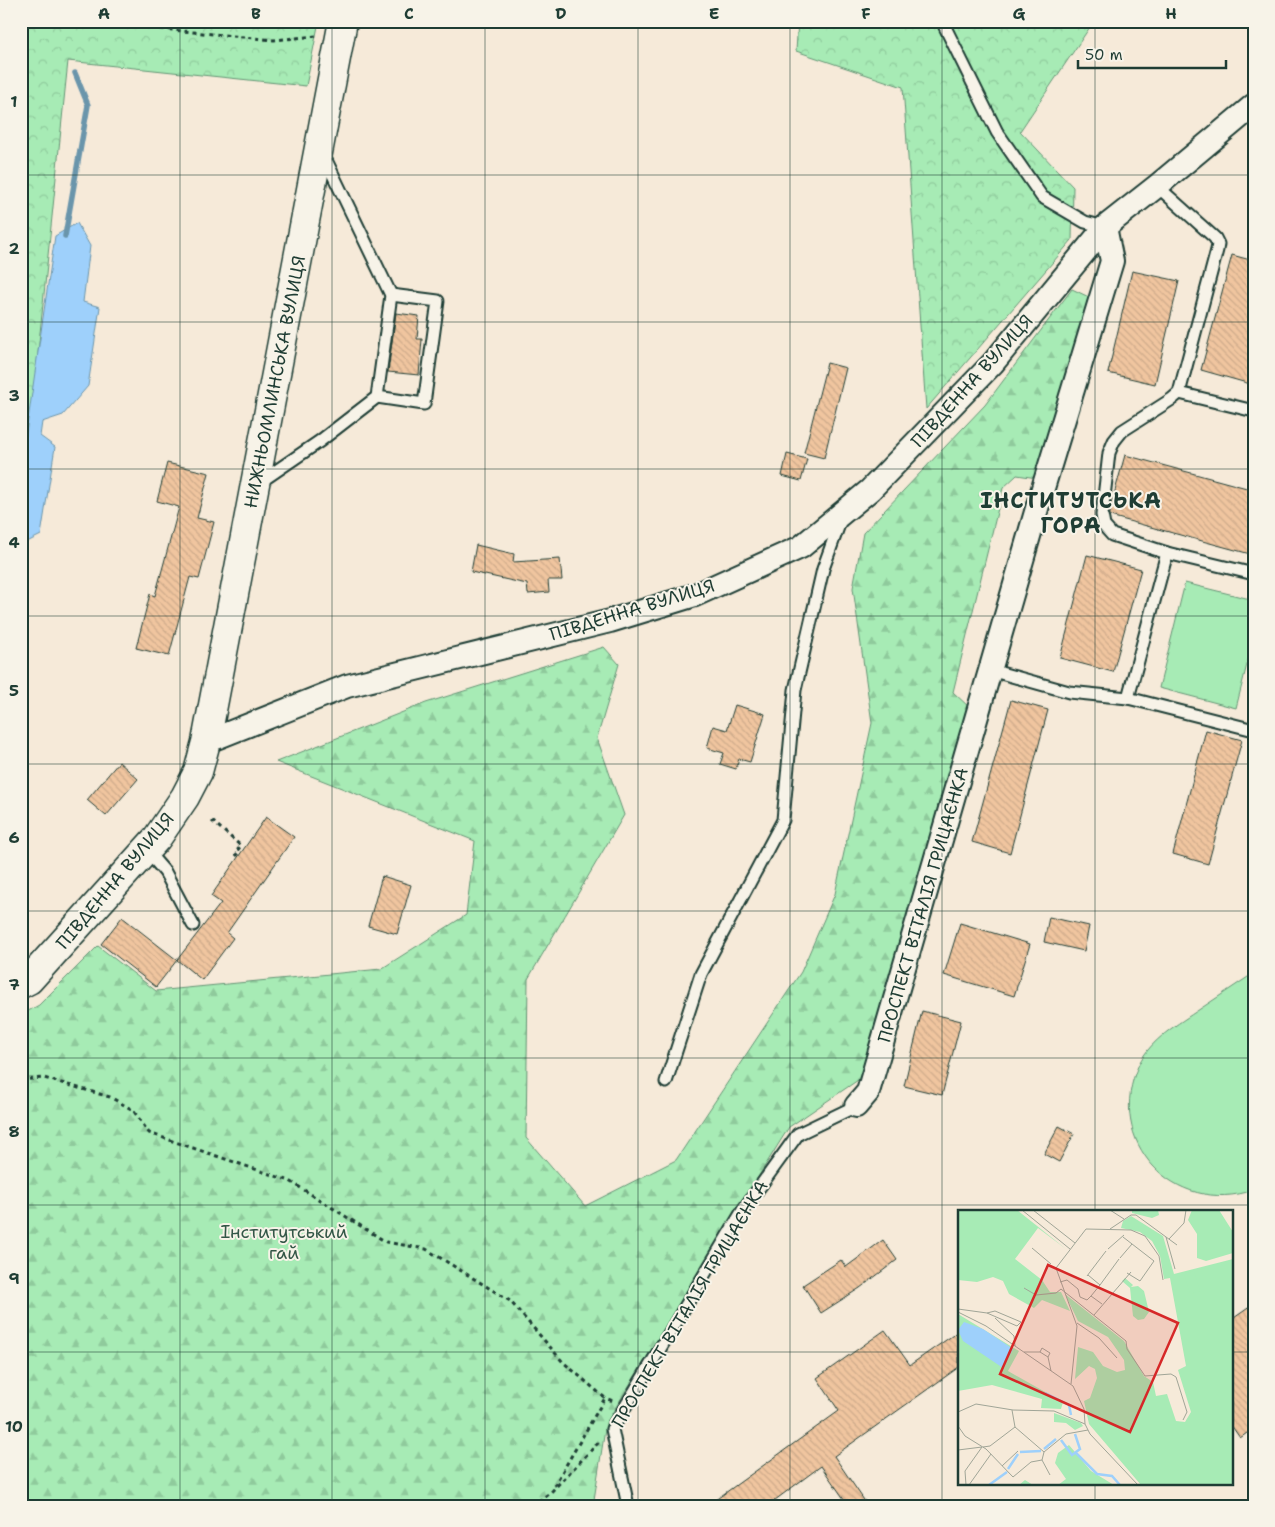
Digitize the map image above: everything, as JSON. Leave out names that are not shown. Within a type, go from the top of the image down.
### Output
[{"type":"main road","name":"НИЖНЬОМЛИНСЬКА ВУЛИЦЯ","points":[[206,742],[343,25]]},
{"type":"main road","name":"ПІВДЕННА ВУЛИЦЯ","points":[[21,984],[29,980],[157,838],[185,798],[198,772],[206,742]]},
{"type":"street","name":"ПІВДЕННА ВУЛИЦЯ","points":[[206,742],[347,686],[610,621],[695,595],[801,547],[870,490],[993,363],[1105,227],[1254,105]]},
{"type":"street","name":"ПРОСПЕКТ ВІТАЛІЯ ГРИЦАЄНКА","points":[[856,1106],[868,1092],[1040,498],[1112,261],[1105,227]]},
{"type":"lane","points":[[942,21],[997,132],[1042,197],[1085,222],[1105,227]]},
{"type":"lane","points":[[255,485],[320,441],[377,397],[391,295],[319,146]]},
{"type":"lane","points":[[1157,186],[1215,238],[1218,244],[1178,393],[1172,399],[1122,431],[1114,441],[1109,453],[1102,515],[1104,526],[1112,535],[1167,553],[1254,574]]},
{"type":"lane","points":[[377,397],[424,404],[438,302],[391,295]]},
{"type":"lane","points":[[1178,393],[1254,411]]},
{"type":"lane","points":[[666,1082],[701,974],[783,820],[795,690],[823,569],[844,512]]},
{"type":"lane","points":[[1128,698],[1167,553]]},
{"type":"lane","points":[[990,670],[1069,692],[1128,698],[1254,730]]},
{"type":"lane","points":[[146,850],[165,872],[193,925]]},
{"type":"lane","name":"ПРОСПЕКТ ВІТАЛІЯ ГРИЦАЄНКА","points":[[628,1506],[612,1429],[743,1210],[798,1134],[856,1106]]},
{"type":"path","points":[[81,21],[274,40],[343,25]]},
{"type":"path","points":[[212,821],[240,846],[235,853],[238,856]]},
{"type":"path","points":[[21,1080],[44,1078],[110,1097],[133,1110],[149,1133],[290,1180],[386,1242],[426,1249],[510,1301],[562,1362],[605,1398],[626,1406]]},
{"type":"path","points":[[551,1492],[605,1398]]},
{"type":"path","points":[[532,1506],[551,1492],[612,1429]]},
{"type":"green space","points":[[21,21],[319,21],[306,86],[68,61],[21,518]]},
{"type":"green space","points":[[798,21],[1094,21],[1020,131],[1073,187],[1072,240],[926,409],[903,87],[796,51]]},
{"type":"green space","name":"Інститутський гай","points":[[1072,289],[1093,299],[1037,478],[1017,475],[1003,488],[953,692],[970,708],[861,1078],[789,1127],[606,1423],[593,1506],[21,1506],[21,1015],[39,1005],[98,946],[156,991],[381,969],[466,915],[475,841],[276,762],[426,703],[604,647],[619,664],[597,738],[624,815],[528,979],[526,1138],[585,1206],[676,1160],[801,972],[835,894],[872,723],[853,588],[863,533],[985,405]]},
{"type":"green space","points":[[1185,583],[1254,600],[1254,637],[1236,708],[1159,688]]},
{"type":"green space","points":[[1254,973],[1254,1190],[1225,1195],[1197,1193],[1173,1182],[1153,1166],[1138,1145],[1131,1120],[1130,1093],[1139,1064],[1150,1047],[1174,1026]]},
{"type":"water","points":[[234,21],[282,21],[264,26]]},
{"type":"water","points":[[77,223],[90,246],[83,302],[100,307],[88,386],[63,415],[42,422],[40,436],[55,447],[41,535],[21,545],[21,468],[55,236]]},
{"type":"building","points":[[1232,255],[1254,261],[1254,385],[1201,370]]},
{"type":"building","points":[[1132,271],[1179,281],[1155,384],[1108,373]]},
{"type":"building","points":[[396,313],[419,316],[417,339],[422,339],[419,375],[388,372]]},
{"type":"building","points":[[827,363],[846,368],[824,458],[804,453]]},
{"type":"building","points":[[787,454],[807,459],[801,481],[782,476]]},
{"type":"building","points":[[1125,455],[1254,490],[1254,555],[1110,516],[1110,509]]},
{"type":"building","points":[[167,463],[209,473],[197,518],[214,522],[199,579],[190,577],[169,656],[136,648],[150,594],[155,596],[179,507],[157,501]]},
{"type":"building","points":[[476,545],[514,554],[513,562],[560,559],[562,580],[548,580],[549,592],[528,594],[527,584],[471,572]]},
{"type":"building","points":[[1087,555],[1141,569],[1113,672],[1060,658]]},
{"type":"building","points":[[1011,700],[1048,710],[1010,853],[972,842]]},
{"type":"building","points":[[735,705],[765,714],[750,762],[739,759],[736,769],[720,764],[724,753],[707,748],[713,726],[727,730]]},
{"type":"building","points":[[1206,730],[1242,740],[1208,864],[1173,854]]},
{"type":"building","points":[[119,762],[138,779],[106,816],[87,800]]},
{"type":"building","points":[[266,817],[294,837],[227,933],[233,938],[202,980],[177,960],[221,903],[211,896]]},
{"type":"building","points":[[382,876],[411,885],[397,934],[368,926]]},
{"type":"building","points":[[122,917],[177,960],[156,987],[101,944]]},
{"type":"building","points":[[1049,917],[1089,926],[1084,951],[1044,942]]},
{"type":"building","points":[[960,923],[1030,944],[1014,996],[944,975]]},
{"type":"building","points":[[922,1011],[961,1021],[942,1095],[904,1086]]},
{"type":"building","points":[[1059,1126],[1074,1134],[1059,1162],[1044,1154]]},
{"type":"building","points":[[883,1240],[897,1260],[860,1288],[821,1313],[803,1285],[841,1260],[846,1267]]},
{"type":"building","points":[[1254,1304],[1254,1428],[1240,1438],[1232,1426],[1232,1319]]},
{"type":"building","points":[[885,1330],[910,1365],[958,1332],[958,1368],[834,1456],[868,1506],[849,1506],[821,1466],[767,1506],[707,1506],[839,1411],[817,1378]]},
{"type":"waterway","points":[[65,236],[88,105],[75,73]]},
{"type":"district","name":"ІНСТИТУТСЬКА ГОРА","points":[[1071,512]]}]
